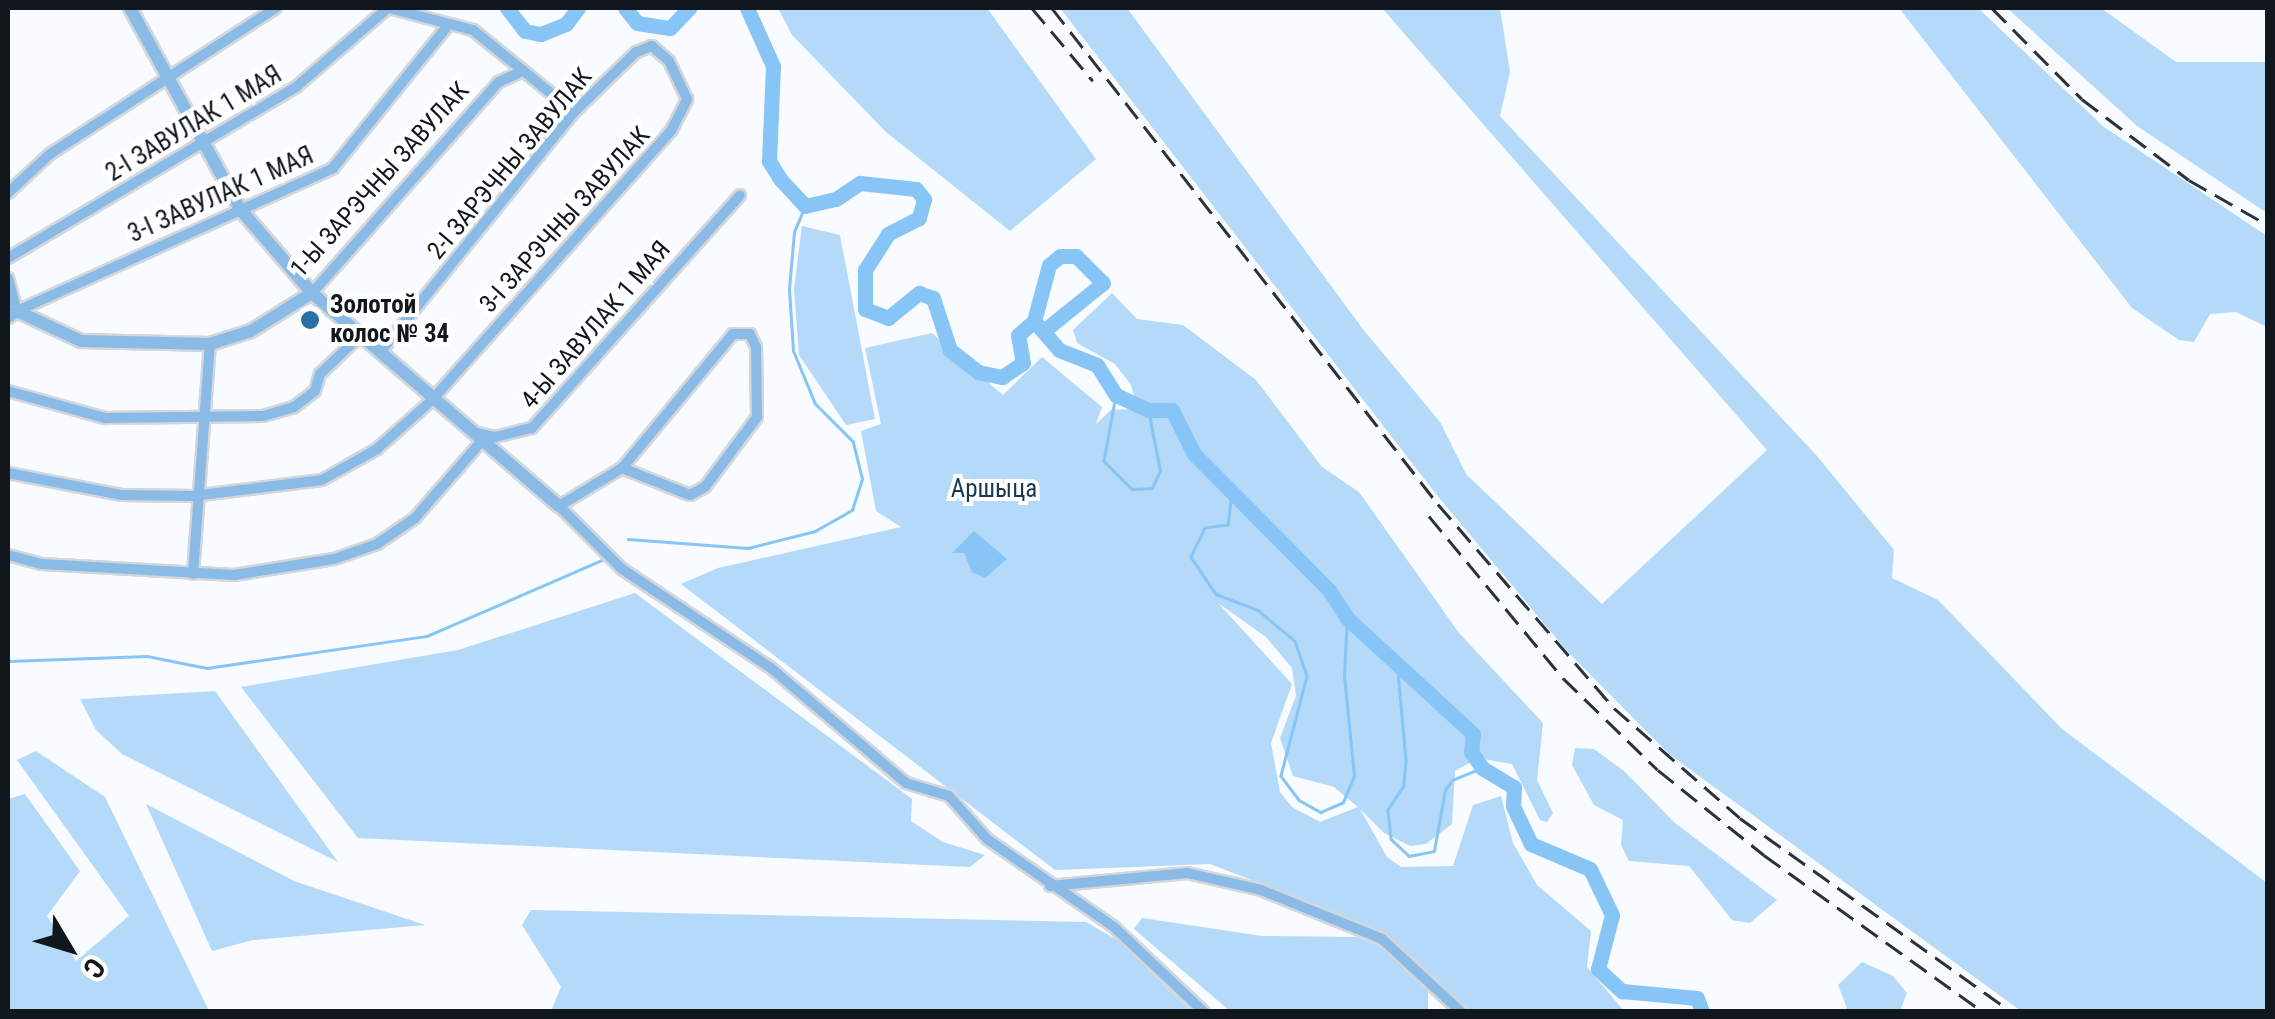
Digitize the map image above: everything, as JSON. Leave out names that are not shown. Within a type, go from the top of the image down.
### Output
[{"type":"street","points":[[130,8],[240,209],[312,294],[462,429],[560,506],[622,568],[771,668],[803,702],[906,783],[950,796],[988,839],[1050,886],[1114,927],[1204,1012]]},
{"type":"street","points":[[8,193],[50,154],[276,8]]},
{"type":"street","name":"2-І ЗАВУЛАК 1 МАЯ","points":[[8,258],[296,88],[389,8],[446,28]]},
{"type":"street","points":[[446,28],[473,30],[511,59],[518,73],[574,112]]},
{"type":"street","name":"3-І ЗАВУЛАК 1 МАЯ","points":[[12,314],[333,168],[446,28]]},
{"type":"street","name":"2-І ЗАРЭЧНЫ ЗАВУЛАК","points":[[380,352],[574,112],[636,52],[652,46],[684,83],[687,99],[671,131]]},
{"type":"street","name":"1-Ы ЗАРЭЧНЫ ЗАВУЛАК","points":[[12,314],[81,340],[210,344],[251,330],[312,294],[499,82],[518,73]]},
{"type":"street","name":"3-І ЗАРЭЧНЫ ЗАВУЛАК","points":[[8,473],[121,495],[201,493],[322,480],[378,450],[430,401],[671,131]]},
{"type":"street","name":"4-Ы ЗАВУЛАК 1 МАЯ","points":[[462,429],[495,436],[532,428],[740,195]]},
{"type":"street","points":[[8,278],[12,314]]},
{"type":"street","points":[[560,506],[622,468],[733,334],[750,334],[757,418],[705,487],[690,495],[622,468]]},
{"type":"street","points":[[8,391],[81,415],[263,416],[294,406],[360,336]]},
{"type":"street","points":[[193,574],[210,344]]},
{"type":"street","points":[[8,555],[42,564],[234,576],[334,559],[377,544],[415,518],[480,444]]},
{"type":"street","points":[[1050,886],[1187,873],[1261,890],[1382,939],[1460,1012]]},
{"type":"green space","points":[[778,8],[987,8],[1096,159],[1010,231],[886,132],[792,35]]},
{"type":"green space","points":[[1060,8],[1127,8],[1362,328],[1440,422],[1466,474],[1602,604],[1767,450],[1382,8],[1500,8],[1510,72],[1500,116],[1817,456],[1894,550],[1892,578],[1938,600],[2062,729],[2267,883],[2267,1011],[2021,1011],[1669,754],[1567,651],[1436,494]]},
{"type":"green space","points":[[1899,8],[1978,8],[2104,127],[2267,236],[2267,327],[2236,312],[2210,314],[2194,342],[2179,340],[2132,308]]},
{"type":"green space","points":[[2007,8],[2101,8],[2176,62],[2267,62],[2267,213],[2137,126]]},
{"type":"green space","points":[[802,226],[840,235],[875,419],[846,425],[799,355],[794,289]]},
{"type":"green space","points":[[1112,293],[1137,319],[1183,325],[1256,380],[1322,467],[1359,492],[1459,633],[1543,723],[1537,780],[1553,813],[1547,822],[1540,820],[1512,764],[1478,758],[1455,771],[1452,824],[1426,844],[1410,846],[1384,833],[1360,809],[1387,857],[1401,867],[1453,866],[1473,805],[1501,796],[1513,843],[1537,885],[1591,931],[1587,967],[1624,1011],[1463,1011],[1404,954],[1258,894],[1252,880],[1210,864],[1055,870],[681,584],[718,568],[901,527],[876,511],[861,431],[881,424],[865,348],[932,333],[1003,395],[1042,357],[1102,407],[1096,424],[1111,410],[1130,409],[1136,402],[1131,385],[1115,364],[1077,343],[1073,330]],"holes":[[[1218,603],[1266,637],[1292,668],[1296,696],[1280,738],[1293,776],[1334,787],[1358,807],[1320,822],[1292,807],[1280,792],[1271,743],[1292,684]]]},
{"type":"green space","points":[[635,593],[912,799],[911,821],[943,842],[985,855],[970,867],[358,838],[241,687],[458,650]]},
{"type":"green space","points":[[215,691],[338,862],[122,754],[96,730],[80,699]]},
{"type":"green space","points":[[1575,748],[1594,749],[1624,771],[1675,823],[1777,900],[1750,923],[1732,920],[1689,866],[1629,861],[1621,845],[1623,820],[1594,805],[1572,765]]},
{"type":"green space","points":[[36,751],[105,797],[209,1011],[8,1011],[8,799],[25,794],[80,871],[47,916],[76,961],[129,916],[17,760]]},
{"type":"green space","points":[[146,804],[294,881],[425,925],[253,940],[212,951]]},
{"type":"green space","points":[[531,910],[1086,922],[1119,941],[1191,1011],[551,1011],[561,987],[522,925]]},
{"type":"green space","points":[[1142,918],[1262,936],[1357,937],[1392,951],[1428,985],[1428,1011],[1230,1011],[1134,929]]},
{"type":"green space","points":[[1862,962],[1893,976],[1907,993],[1900,1011],[1848,1011],[1838,985]]},
{"type":"shaded area","points":[[974,531],[1007,559],[985,578],[972,572],[964,553],[952,553]]},
{"type":"waterway","name":"Аршыца","points":[[507,8],[525,31],[541,34],[566,24],[578,8]]},
{"type":"waterway","name":"Аршыца","points":[[625,8],[637,23],[670,28],[689,8]]},
{"type":"waterway","name":"Аршыца","points":[[747,8],[773,66],[769,161],[805,206],[836,199],[860,183],[916,189],[924,199],[919,218],[888,234],[865,270],[865,309],[888,318],[919,293],[933,298],[950,350],[978,372],[1002,377],[1023,363],[1018,335],[1034,321],[1059,350],[1097,365],[1116,395],[1148,410],[1172,410],[1194,454],[1329,590],[1347,618],[1473,734],[1471,752],[1482,768],[1514,787],[1513,806],[1531,844],[1590,869],[1612,915],[1598,969],[1622,991],[1697,998],[1702,1012]]},
{"type":"waterway","points":[[628,539],[748,548],[815,531],[852,510],[862,479],[853,442],[815,404],[793,351],[789,289],[794,232],[805,206]]},
{"type":"waterway","points":[[1034,321],[1049,265],[1060,256],[1076,256],[1103,283],[1046,329]]},
{"type":"waterway","points":[[1116,395],[1104,461],[1132,489],[1152,488],[1160,471],[1148,410]]},
{"type":"waterway","points":[[1232,493],[1228,525],[1205,528],[1191,557],[1216,594],[1258,610],[1295,641],[1307,676],[1281,776],[1299,800],[1321,812],[1343,802],[1354,776],[1344,675],[1347,618]]},
{"type":"waterway","points":[[8,661],[147,656],[207,668],[427,636],[604,559]]},
{"type":"waterway","points":[[1397,660],[1406,761],[1404,786],[1388,810],[1391,839],[1409,856],[1434,851],[1445,790],[1452,780],[1482,768]]},
{"type":"railway","points":[[1032,8],[1093,81]]},
{"type":"railway","points":[[1052,8],[1438,504],[1614,708],[1740,818],[2012,1012]]},
{"type":"railway","points":[[1992,8],[2082,99],[2189,180],[2268,225]]},
{"type":"railway","points":[[1429,516],[1563,678],[1658,770],[1764,855],[1983,1012]]},
{"type":"place","name":"Золотой колос № 34","points":[[310,320]]}]
